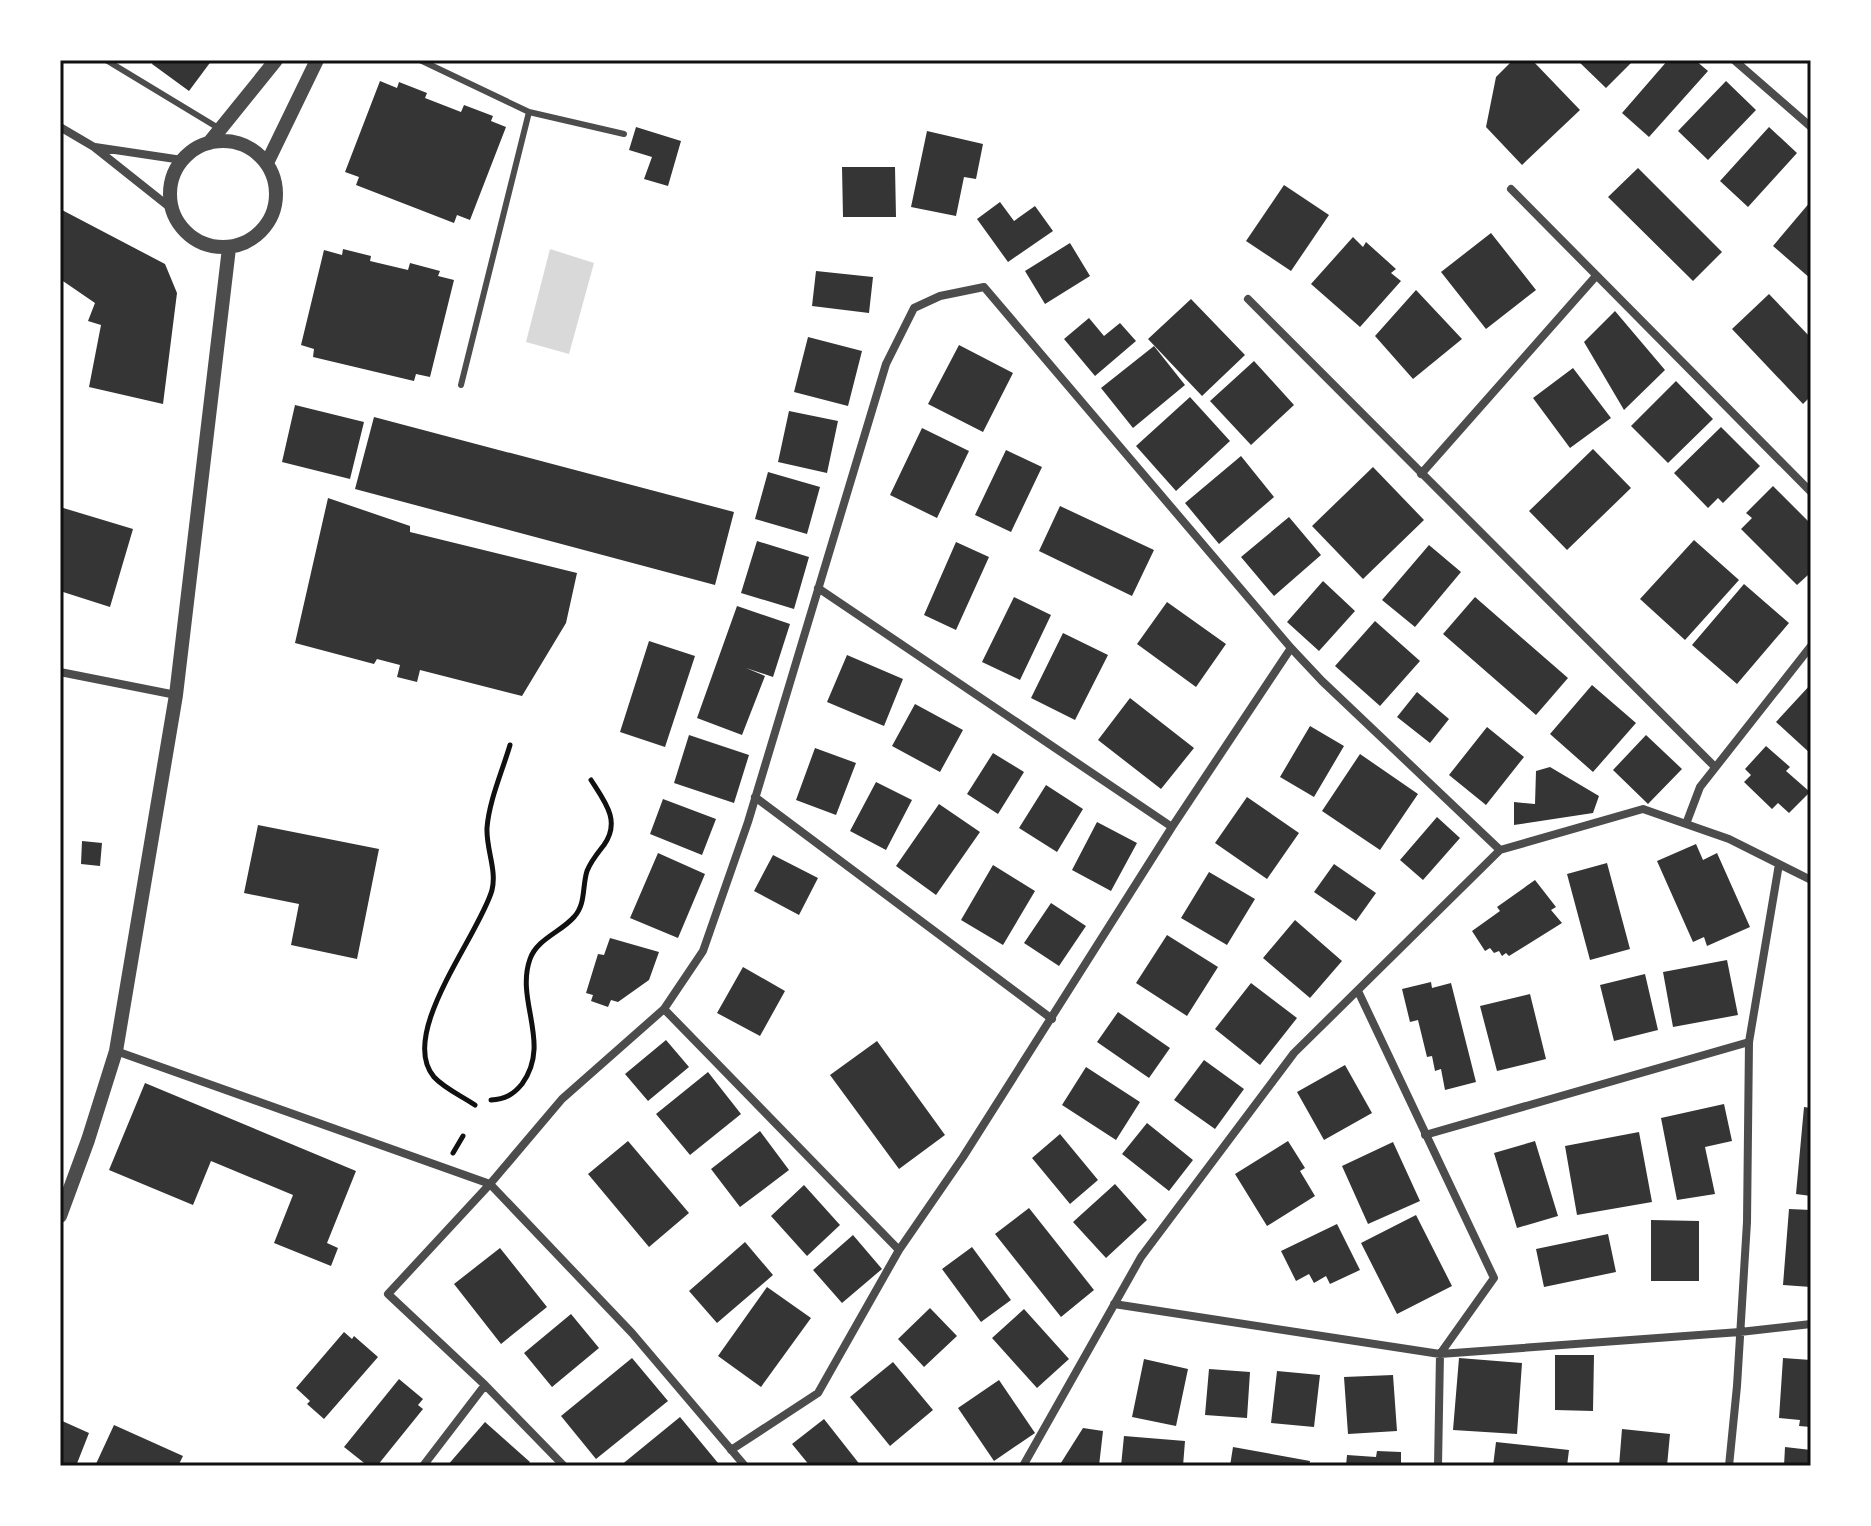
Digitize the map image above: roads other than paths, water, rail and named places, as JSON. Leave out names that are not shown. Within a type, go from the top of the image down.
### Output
[{"type":"street","points":[[209,143],[276,60]]},
{"type":"street","points":[[267,163],[317,60]]},
{"type":"street","points":[[1734,60],[1811,127]]},
{"type":"street","points":[[60,127],[94,147],[172,209]]},
{"type":"street","points":[[225,141],[241,144],[267,163],[275,180],[277,199],[272,217],[262,232],[247,243],[229,248],[210,247],[193,239],[180,226],[172,209],[170,191],[173,175],[182,160],[194,150],[209,143],[225,141]]},
{"type":"street","points":[[94,147],[182,160]]},
{"type":"street","points":[[1511,189],[1811,492]]},
{"type":"street","points":[[60,1216],[116,1051],[176,695],[229,248]]},
{"type":"street","points":[[1421,474],[1596,276]]},
{"type":"street","points":[[564,1466],[485,1385],[388,1294],[490,1184],[562,1099],[664,1009],[703,951],[755,797],[886,364],[914,308],[940,296],[984,287],[1291,648],[1500,850]]},
{"type":"street","points":[[1248,299],[1715,767]]},
{"type":"street","points":[[818,588],[1172,827]]},
{"type":"street","points":[[1686,824],[1700,787],[1811,646]]},
{"type":"street","points":[[731,1450],[818,1393],[899,1250],[963,1157],[1172,827],[1291,648]]},
{"type":"street","points":[[60,672],[176,695]]},
{"type":"street","points":[[755,797],[1052,1019]]},
{"type":"street","points":[[1023,1466],[1141,1257],[1294,1053],[1500,850],[1643,809],[1729,839],[1811,880]]},
{"type":"street","points":[[1729,1466],[1747,1222],[1749,1042],[1779,864]]},
{"type":"street","points":[[1358,991],[1494,1278],[1440,1354],[1438,1466]]},
{"type":"street","points":[[664,1009],[899,1250]]},
{"type":"street","points":[[1425,1135],[1749,1042]]},
{"type":"street","points":[[116,1051],[490,1184],[632,1333],[745,1466]]},
{"type":"street","points":[[1114,1304],[1440,1354],[1811,1324]]},
{"type":"street","points":[[423,1466],[485,1385]]},
{"type":"lane","points":[[106,60],[220,129]]},
{"type":"lane","points":[[420,60],[529,112],[624,134]]},
{"type":"lane","points":[[461,385],[529,112]]}]
